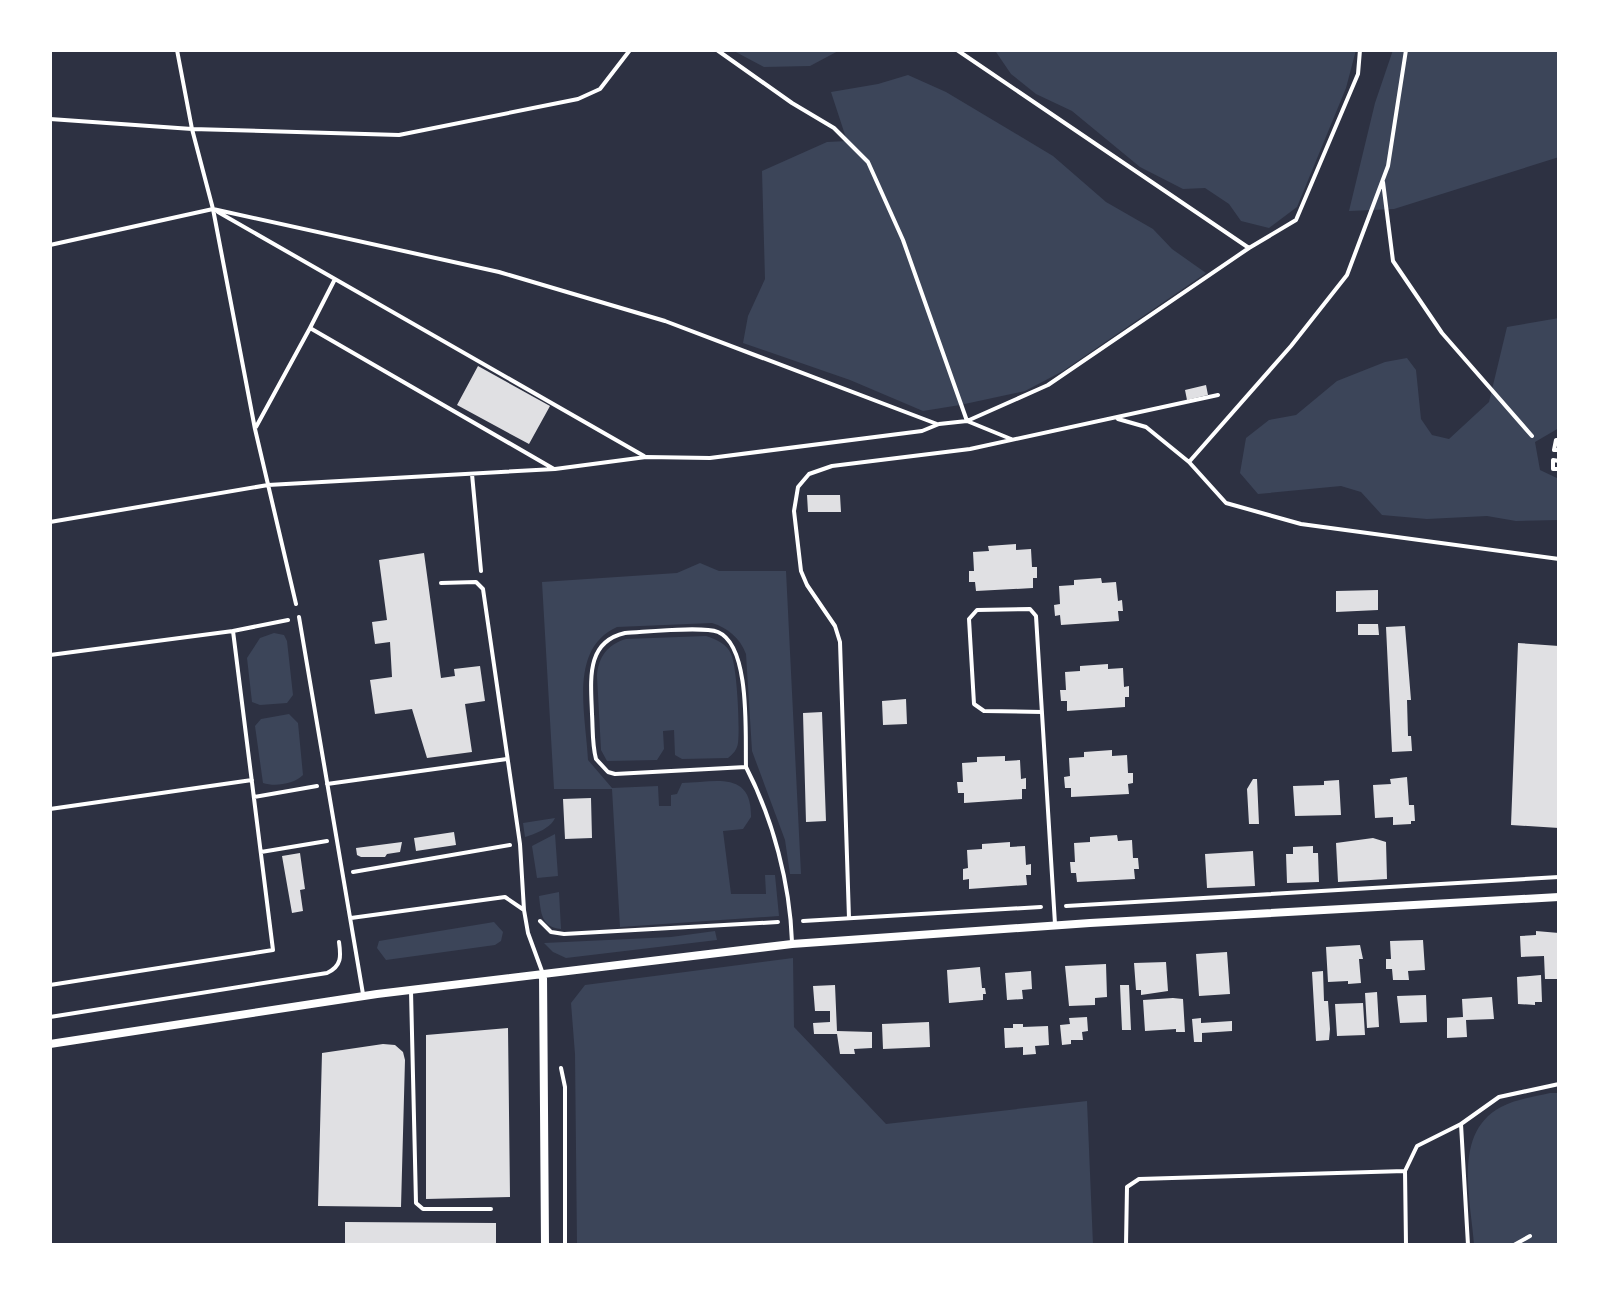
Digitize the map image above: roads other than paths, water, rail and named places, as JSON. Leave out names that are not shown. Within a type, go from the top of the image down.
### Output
[{"type":"street","points":[[50,1044],[363,997],[792,944],[1559,897]]},
{"type":"street","points":[[543,974],[545,1245]]},
{"type":"lane","points":[[441,583],[476,582],[483,589],[520,844],[524,910],[528,933],[543,974]]},
{"type":"lane","points":[[1042,712],[984,711],[974,704],[969,619],[977,610],[1030,609],[1036,616],[1042,712],[1054,906],[1055,926]]},
{"type":"lane","points":[[299,617],[363,997]]},
{"type":"lane","points":[[746,767],[615,774],[601,766],[594,750],[591,669],[602,645],[625,633],[708,630],[722,634],[733,645],[740,662],[746,767],[774,834],[791,922],[792,944]]},
{"type":"lane","points":[[327,784],[507,759]]},
{"type":"lane","points":[[350,918],[505,897],[524,910]]},
{"type":"lane","points":[[411,991],[416,1203],[423,1209],[491,1209]]},
{"type":"lane","points":[[1406,1245],[1405,1171],[1417,1146],[1461,1124],[1499,1097],[1559,1084]]},
{"type":"lane","points":[[1461,1124],[1468,1245]]},
{"type":"lane","points":[[1126,1245],[1127,1187],[1139,1179],[1405,1171]]}]
